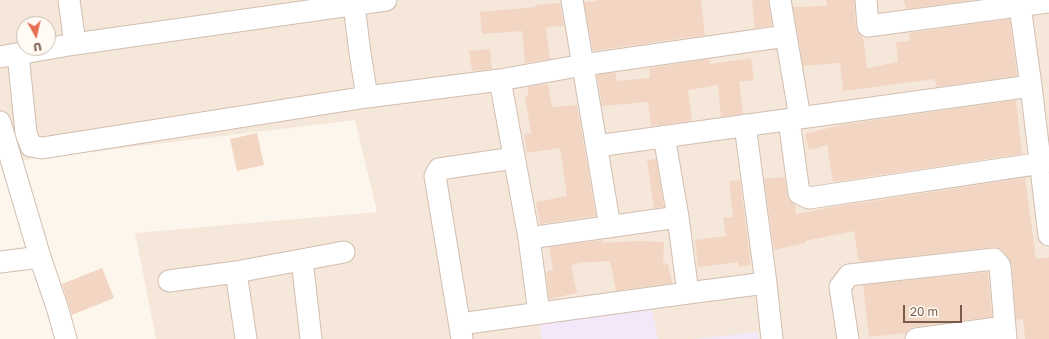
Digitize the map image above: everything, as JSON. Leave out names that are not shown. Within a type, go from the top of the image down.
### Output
[{"type":"street","points":[[69,0],[75,44]]},
{"type":"street","points":[[386,0],[343,4],[9,55],[26,133],[31,146],[42,148],[367,97],[500,80],[583,65],[786,36]]},
{"type":"street","points":[[572,0],[610,227]]},
{"type":"street","points":[[780,0],[786,36],[799,193],[809,198],[1044,162]]},
{"type":"street","points":[[866,0],[868,26],[1049,2]]},
{"type":"street","points":[[343,4],[360,53],[367,97]]},
{"type":"street","points":[[1020,6],[1031,86],[1044,162],[1049,235]]},
{"type":"street","points":[[500,80],[529,238],[539,313]]},
{"type":"street","points":[[597,146],[1031,86]]},
{"type":"street","points":[[0,122],[66,339]]},
{"type":"street","points":[[745,125],[772,339]]},
{"type":"street","points":[[664,136],[678,217],[688,293]]},
{"type":"street","points":[[514,158],[439,169],[435,176],[461,331],[539,313],[766,283]]},
{"type":"street","points":[[529,238],[678,217]]},
{"type":"street","points":[[169,281],[236,272],[344,252]]},
{"type":"street","points":[[0,262],[40,257]]},
{"type":"street","points":[[848,339],[840,287],[849,275],[994,258],[1000,266],[1006,333],[926,339]]},
{"type":"street","points":[[302,260],[311,339]]},
{"type":"street","points":[[236,272],[246,339]]},
{"type":"shaded area","points":[[0,0],[1049,0],[1049,339],[156,339],[135,233],[377,212],[355,120],[0,163]]},
{"type":"shaded area","points":[[650,300],[658,339],[542,339],[539,319]]},
{"type":"shaded area","points":[[758,332],[759,339],[692,339]]},
{"type":"building","points":[[596,0],[701,0],[705,35],[593,51],[584,2],[597,1]]},
{"type":"building","points":[[752,0],[768,0],[772,26],[755,28]]},
{"type":"building","points":[[826,0],[854,0],[856,27],[858,33],[863,37],[867,68],[898,62],[896,42],[910,41],[909,33],[1010,19],[1017,76],[936,87],[935,79],[843,91],[840,63],[803,66],[793,7],[827,6]]},
{"type":"building","points":[[904,0],[973,0],[906,9]]},
{"type":"building","points":[[560,3],[564,26],[546,27],[550,59],[525,63],[522,31],[482,34],[480,12],[536,7],[535,5]]},
{"type":"building","points":[[490,49],[492,69],[472,71],[469,51]]},
{"type":"building","points":[[751,58],[754,80],[739,82],[743,113],[741,114],[721,117],[718,85],[688,90],[692,121],[651,126],[648,102],[602,106],[597,75],[615,72],[617,81],[650,78],[649,68],[709,59],[710,64]]},
{"type":"building","points":[[548,84],[552,107],[577,105],[596,216],[540,224],[536,202],[567,196],[560,148],[527,153],[524,134],[531,133],[525,96],[528,95],[528,87]]},
{"type":"building","points":[[1016,100],[1022,154],[833,182],[827,145],[809,150],[805,134],[840,125]]},
{"type":"building","points":[[257,133],[264,165],[237,171],[230,139]]},
{"type":"building","points":[[656,159],[664,207],[654,208],[647,160]]},
{"type":"building","points":[[785,177],[787,195],[789,200],[795,204],[796,214],[832,207],[1025,178],[1036,259],[1049,257],[1049,339],[1025,339],[1023,319],[1016,320],[1012,265],[1009,258],[998,248],[993,247],[861,262],[858,260],[854,231],[805,241],[806,243],[774,250],[764,179]]},
{"type":"building","points":[[740,180],[751,265],[739,267],[738,262],[698,267],[695,240],[726,236],[723,218],[733,217],[729,181]]},
{"type":"building","points":[[603,240],[603,243],[637,241],[664,242],[663,265],[668,264],[672,283],[616,291],[610,261],[577,263],[578,264],[571,265],[577,293],[549,299],[546,272],[553,270],[549,247]]},
{"type":"building","points":[[102,268],[114,298],[72,315],[62,284]]},
{"type":"building","points":[[988,272],[992,317],[914,327],[909,329],[906,333],[869,337],[863,285]]}]
